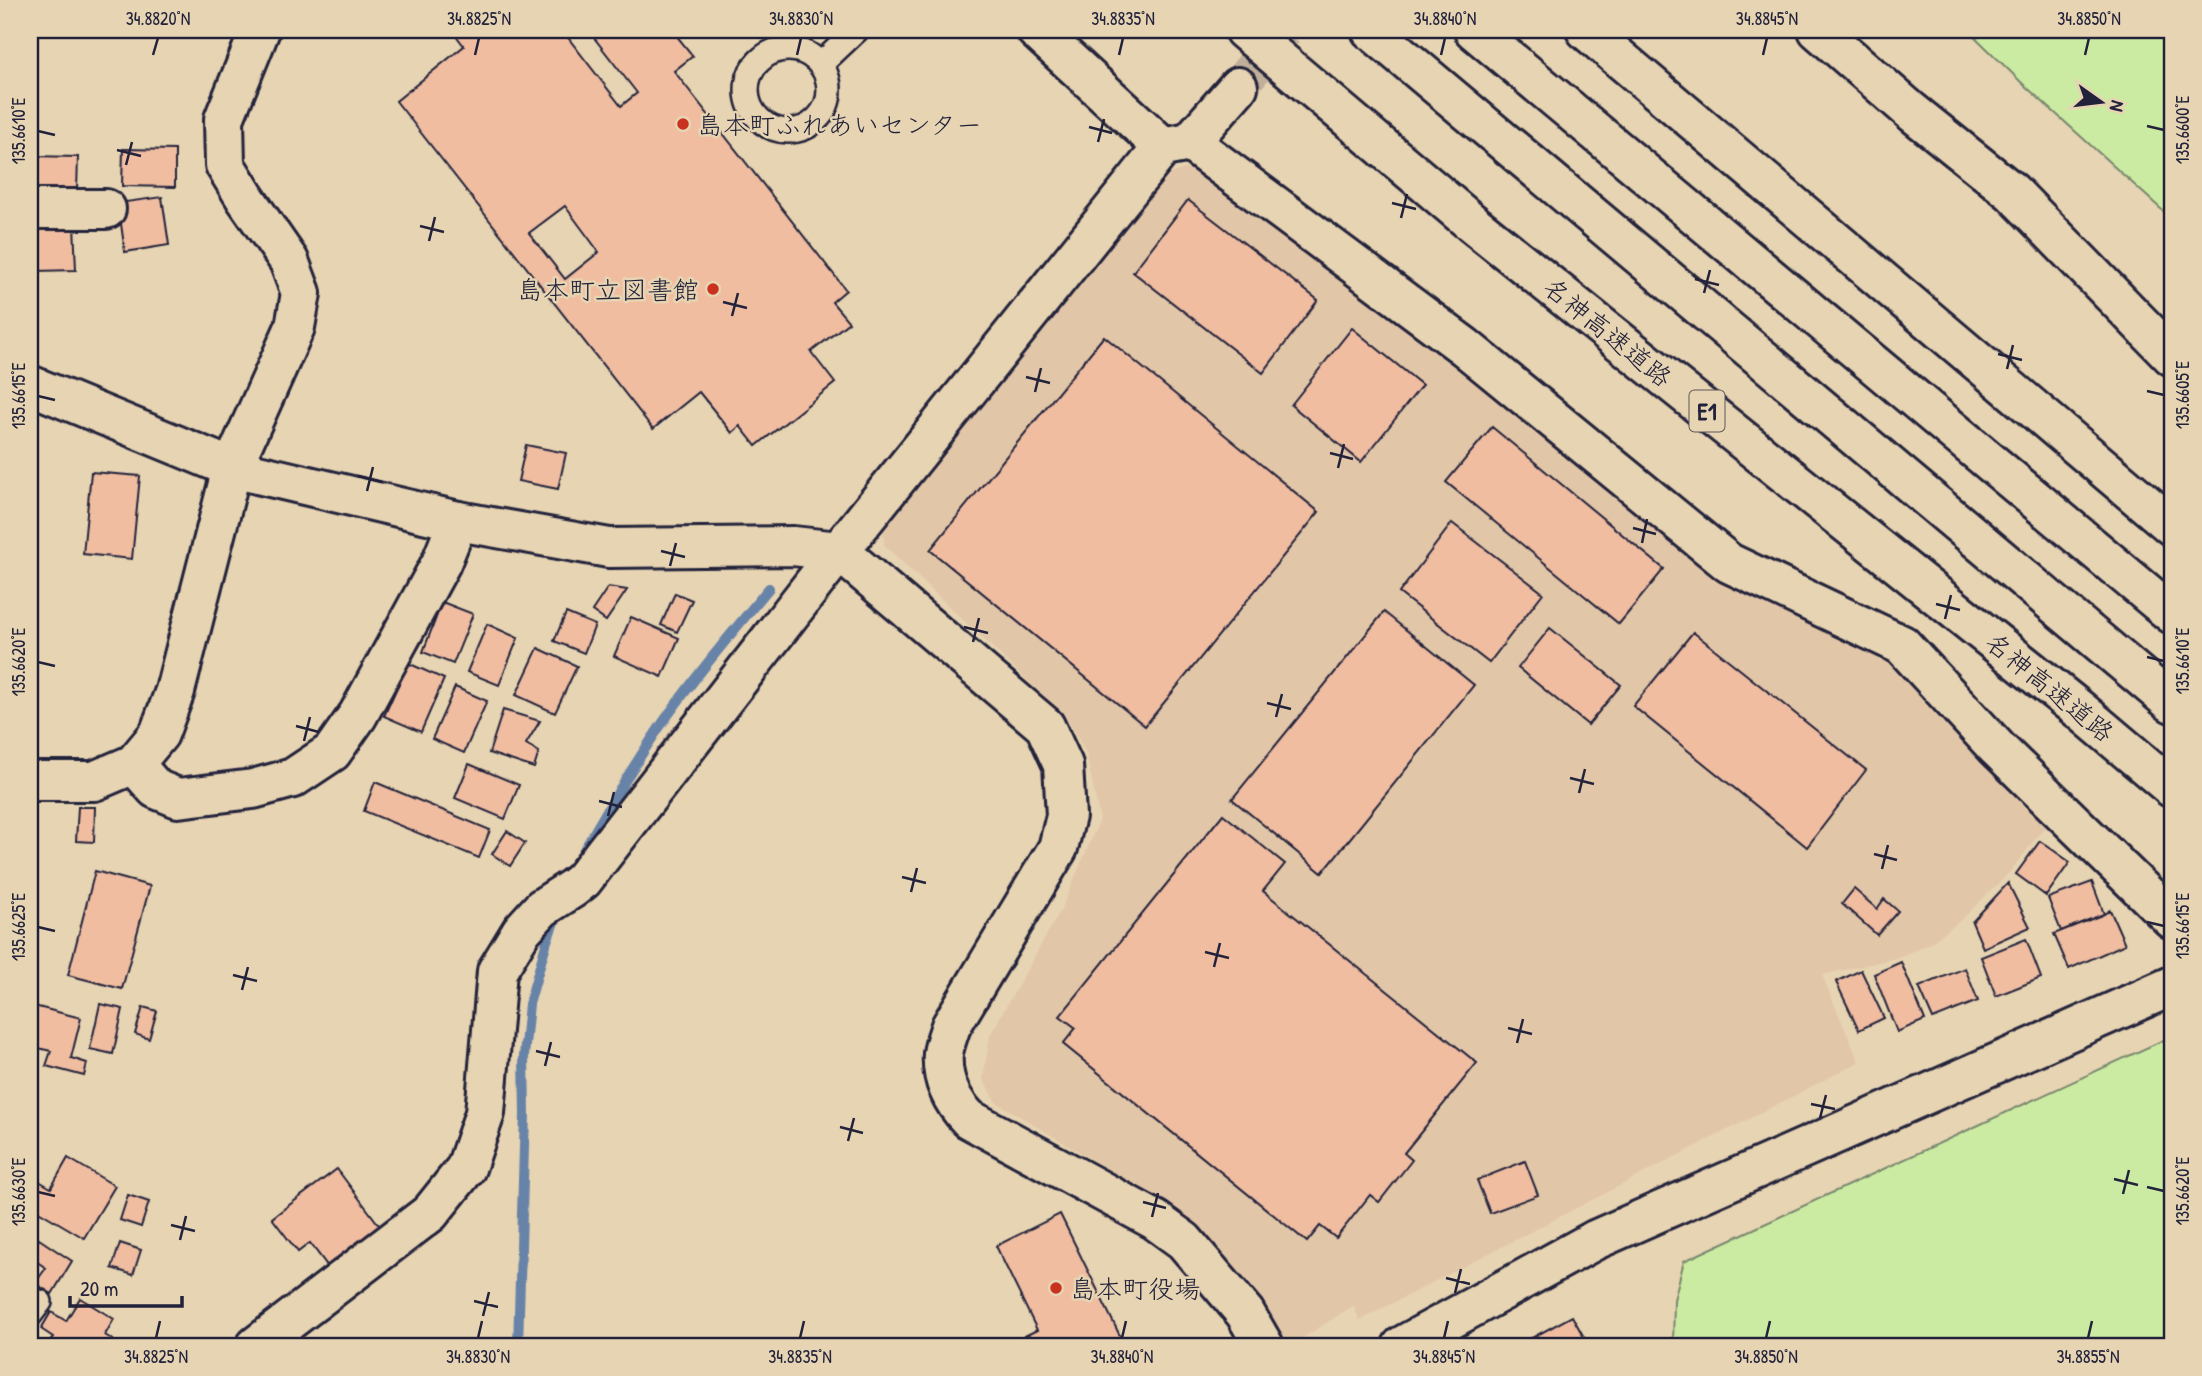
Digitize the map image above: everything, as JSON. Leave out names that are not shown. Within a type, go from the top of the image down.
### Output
[{"type":"main road","points":[[30,781],[94,780],[134,764],[159,734],[175,691],[232,468],[295,327],[301,293],[289,261],[225,165],[224,119],[260,30]]},
{"type":"main road","points":[[1036,30],[1177,145],[1465,346],[1729,563],[1902,645],[1997,748],[2172,919]]},
{"type":"main road","name":"名神高速道路","points":[[1244,30],[1471,222],[2081,711],[2172,788]]},
{"type":"main road","points":[[1371,30],[2172,703]]},
{"type":"main road","points":[[1474,30],[2172,614]]},
{"type":"main road","points":[[1586,30],[2172,526]]},
{"type":"main road","points":[[1818,30],[1911,111],[2012,192],[2172,356]]},
{"type":"main road","points":[[256,1346],[430,1213],[466,1168],[485,1114],[497,971],[522,930],[583,880],[838,551],[1177,145],[1238,87]]},
{"type":"main road","points":[[30,209],[106,209]]},
{"type":"main road","points":[[30,386],[232,468],[458,521],[609,548],[793,546],[838,551],[1045,726],[1063,765],[1066,816],[1058,848],[951,1026],[943,1054],[946,1082],[955,1104],[969,1119],[1155,1220],[1184,1241],[1245,1313],[1264,1346]]},
{"type":"main road","points":[[134,764],[156,789],[178,798],[253,789],[293,778],[332,752],[358,715],[441,563],[458,521]]},
{"type":"main road","points":[[1402,1346],[1595,1240],[2172,986]]},
{"type":"lane","points":[[821,64],[856,30]]},
{"type":"shaded area","points":[[1196,165],[1212,171],[1718,573],[1897,659],[2051,819],[2009,873],[1961,920],[1929,944],[1896,958],[1822,975],[1859,1062],[1360,1320],[1353,1306],[1290,1346],[1249,1288],[1186,1216],[996,1102],[983,1079],[990,1035],[1062,908],[1100,819],[1086,753],[1065,716],[884,545],[883,527],[1160,177]]},
{"type":"green space","points":[[1968,30],[2172,30],[2172,219],[2023,84]]},
{"type":"green space","points":[[2172,1036],[2172,1346],[1673,1346],[1674,1300],[1684,1261]]},
{"type":"building","points":[[460,30],[562,30],[621,106],[637,93],[588,30],[672,30],[693,56],[674,71],[846,290],[832,302],[849,322],[811,352],[835,383],[756,446],[740,426],[732,433],[699,392],[653,429],[396,101],[464,46],[455,34]],"holes":[[[565,206],[599,252],[565,279],[529,233]]]},
{"type":"building","points":[[123,149],[175,150],[175,187],[122,186]]},
{"type":"building","points":[[30,156],[78,157],[77,190],[30,189]]},
{"type":"building","points":[[162,197],[169,245],[125,252],[118,203]]},
{"type":"building","points":[[1188,200],[1318,300],[1263,373],[1133,272]]},
{"type":"building","points":[[74,224],[76,270],[36,271],[34,225]]},
{"type":"building","points":[[1352,328],[1422,385],[1361,462],[1291,405]]},
{"type":"building","points":[[1104,336],[1319,512],[1145,726],[930,550]]},
{"type":"building","points":[[1492,427],[1664,569],[1619,624],[1446,482]]},
{"type":"building","points":[[526,445],[566,453],[558,489],[518,481]]},
{"type":"building","points":[[91,472],[140,476],[132,559],[83,554]]},
{"type":"building","points":[[1452,523],[1543,593],[1489,663],[1399,593]]},
{"type":"building","points":[[608,587],[627,590],[606,621],[592,611]]},
{"type":"building","points":[[675,593],[692,600],[677,632],[661,625]]},
{"type":"building","points":[[442,602],[473,614],[453,664],[423,652]]},
{"type":"building","points":[[1384,612],[1474,685],[1322,873],[1232,799]]},
{"type":"building","points":[[566,613],[595,625],[584,653],[554,641]]},
{"type":"building","points":[[631,617],[679,638],[662,677],[614,656]]},
{"type":"building","points":[[487,624],[518,638],[499,685],[467,672]]},
{"type":"building","points":[[1550,628],[1621,685],[1588,725],[1518,668]]},
{"type":"building","points":[[1693,632],[1866,770],[1807,847],[1633,706]]},
{"type":"building","points":[[538,648],[577,666],[555,713],[516,695]]},
{"type":"building","points":[[408,663],[444,679],[421,732],[384,716]]},
{"type":"building","points":[[455,687],[487,701],[464,753],[432,739]]},
{"type":"building","points":[[503,710],[540,721],[526,744],[539,752],[534,768],[489,753]]},
{"type":"building","points":[[469,764],[519,785],[505,819],[455,798]]},
{"type":"building","points":[[375,782],[490,830],[479,858],[364,811]]},
{"type":"building","points":[[78,807],[95,807],[94,842],[76,841]]},
{"type":"building","points":[[1223,814],[1285,864],[1263,891],[1477,1063],[1404,1153],[1412,1160],[1379,1202],[1370,1195],[1336,1238],[1320,1226],[1307,1242],[1063,1044],[1076,1028],[1060,1016]]},
{"type":"building","points":[[507,831],[525,843],[510,866],[492,854]]},
{"type":"building","points":[[2040,841],[2070,862],[2046,896],[2016,874]]},
{"type":"building","points":[[95,871],[150,886],[122,989],[68,975]]},
{"type":"building","points":[[2092,882],[2104,914],[2061,931],[2048,898]]},
{"type":"building","points":[[2008,883],[2030,927],[1983,948],[1972,922]]},
{"type":"building","points":[[1854,889],[1877,909],[1884,899],[1898,911],[1877,935],[1842,904]]},
{"type":"building","points":[[2110,910],[2125,944],[2069,969],[2054,934]]},
{"type":"building","points":[[2026,939],[2041,978],[1996,996],[1981,957]]},
{"type":"building","points":[[1901,962],[1925,1020],[1897,1032],[1874,974]]},
{"type":"building","points":[[1965,968],[1978,1001],[1933,1019],[1919,987]]},
{"type":"building","points":[[1861,970],[1884,1018],[1859,1030],[1836,982]]},
{"type":"building","points":[[100,1004],[123,1009],[113,1054],[90,1049]]},
{"type":"building","points":[[30,1005],[81,1018],[71,1058],[87,1063],[84,1076],[46,1066],[51,1051],[30,1046]]},
{"type":"building","points":[[143,1007],[157,1011],[149,1039],[135,1034]]},
{"type":"building","points":[[68,1158],[115,1186],[84,1238],[30,1206],[30,1196],[39,1181],[51,1188]]},
{"type":"building","points":[[1525,1161],[1538,1195],[1490,1213],[1477,1180]]},
{"type":"building","points":[[337,1169],[382,1229],[329,1268],[310,1243],[298,1252],[272,1218]]},
{"type":"building","points":[[128,1195],[149,1202],[141,1227],[120,1220]]},
{"type":"building","name":"島本町役場","points":[[1060,1214],[1125,1346],[1004,1346],[1037,1330],[996,1246]]},
{"type":"building","points":[[39,1239],[72,1261],[52,1294],[35,1283],[46,1268],[30,1257],[30,1252]]},
{"type":"building","points":[[120,1243],[141,1250],[133,1275],[112,1268]]},
{"type":"building","points":[[80,1298],[114,1319],[105,1335],[113,1340],[109,1346],[47,1346],[53,1337],[41,1329],[51,1312],[66,1321]]},
{"type":"building","points":[[1572,1316],[1589,1346],[1517,1346]]},
{"type":"waterway","points":[[583,852],[659,728],[769,588]]},
{"type":"waterway","points":[[518,1346],[525,1114],[524,1056],[529,1004],[558,911]]},
{"type":"tunnel","points":[[1238,87],[1284,30]]},
{"type":"place","name":"島本町ふれあいセンター","points":[[683,124]]},
{"type":"place","name":"島本町立図書館","points":[[713,289]]},
{"type":"place","name":"島本町役場","points":[[1056,1288]]}]
